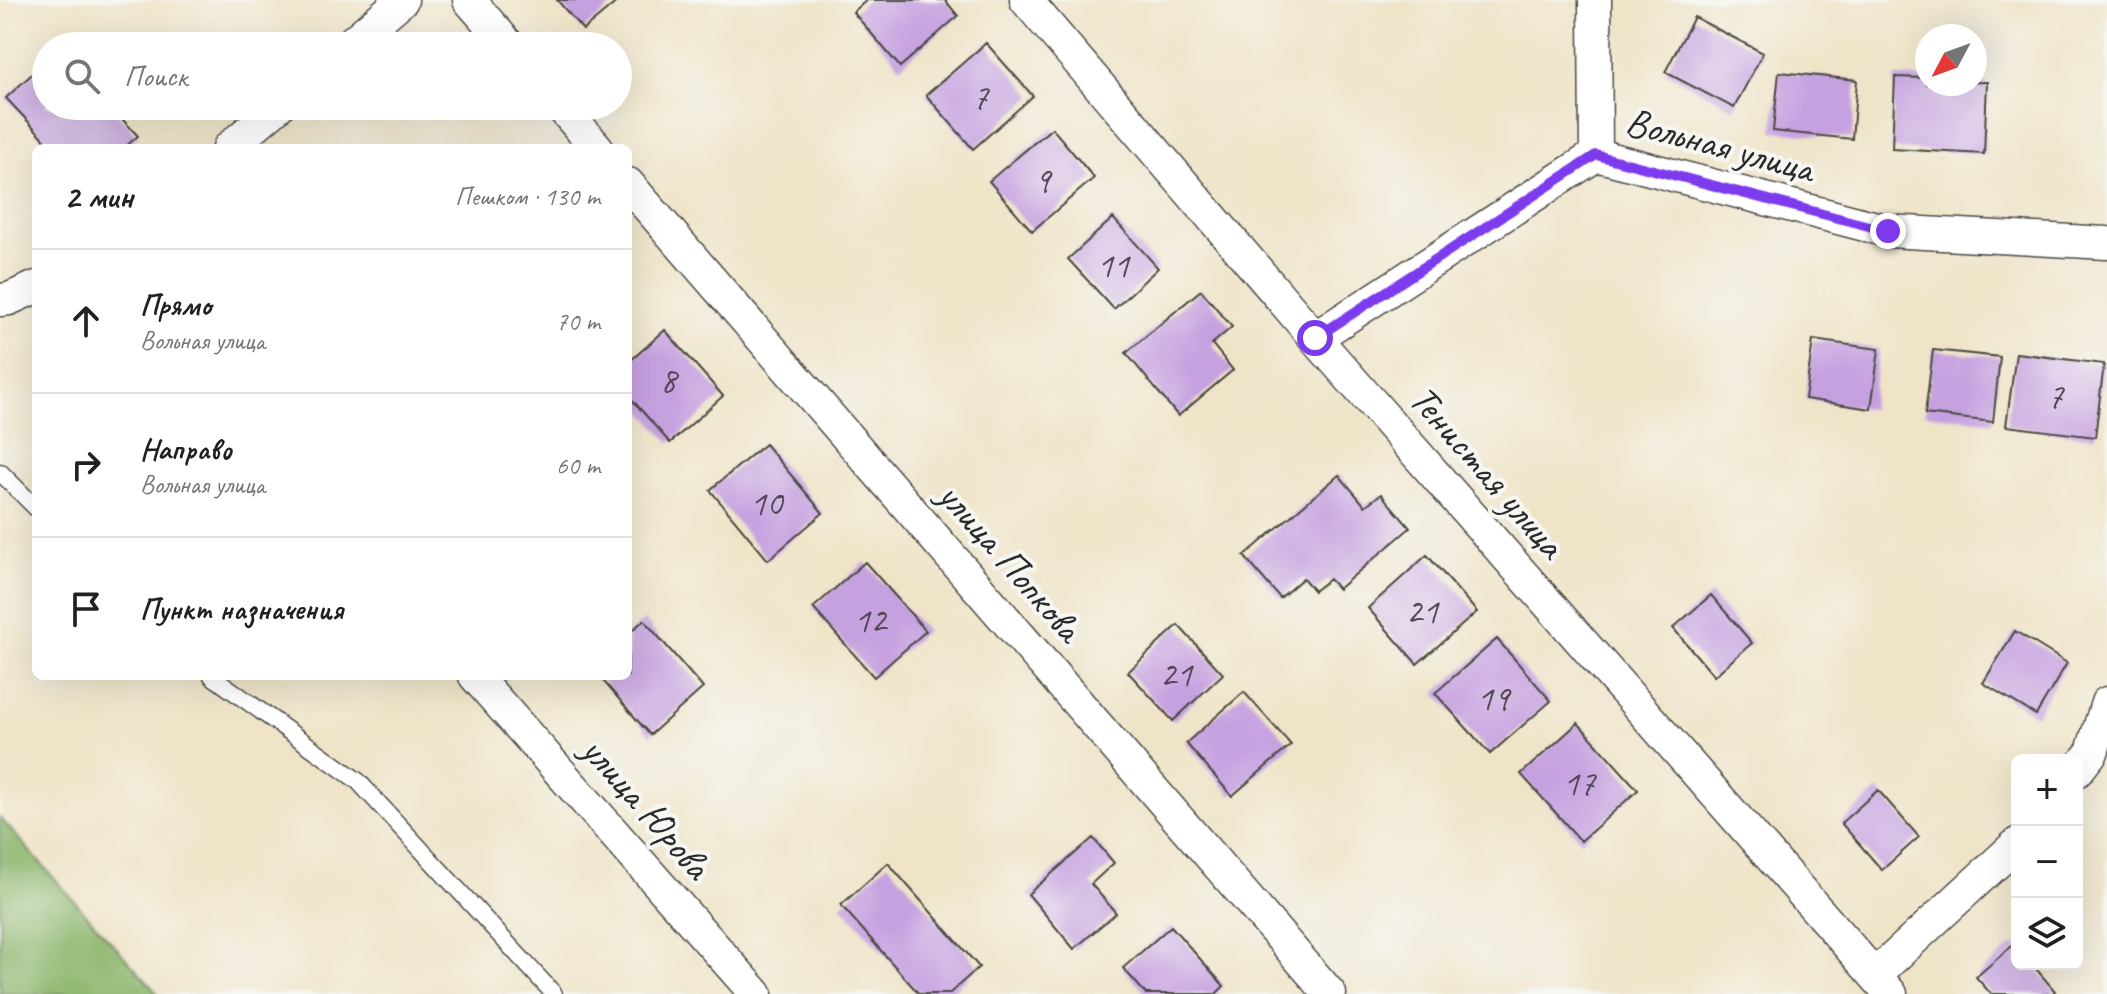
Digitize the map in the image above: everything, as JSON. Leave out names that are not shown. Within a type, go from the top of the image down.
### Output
[{"type":"street","points":[[364,32],[402,0]]},
{"type":"street","points":[[469,0],[497,32]]},
{"type":"street","name":"Тенистая улица","points":[[1026,0],[1315,338],[1883,984]]},
{"type":"street","points":[[1595,0],[1596,155]]},
{"type":"street","points":[[234,144],[262,120]]},
{"type":"street","points":[[573,120],[594,144]]},
{"type":"street","name":"Вольная улица","points":[[1315,338],[1596,155],[1888,231],[2107,243]]},
{"type":"street","name":"улица Попкова","points":[[632,189],[1330,994]]},
{"type":"street","points":[[0,300],[32,289]]},
{"type":"street","name":"улица Юрова","points":[[479,680],[756,994]]},
{"type":"street","points":[[2083,763],[2092,752],[2107,703]]},
{"type":"street","points":[[1883,984],[2011,850]]},
{"type":"lane","points":[[0,472],[32,504]]},
{"type":"lane","points":[[218,680],[358,781],[554,994]]},
{"type":"green space","points":[[0,818],[158,994],[0,994]]},
{"type":"building","points":[[557,0],[619,0],[583,30]]},
{"type":"building","points":[[867,0],[945,0],[958,16],[900,67],[853,12]]},
{"type":"building","points":[[1694,17],[1763,53],[1734,108],[1665,72]]},
{"type":"building","points":[[986,43],[1033,96],[973,149],[926,95]]},
{"type":"building","points":[[1779,72],[1857,80],[1852,139],[1773,131]]},
{"type":"building","points":[[32,74],[32,120],[123,120],[138,136],[129,144],[49,144],[6,98]]},
{"type":"building","points":[[1895,77],[1915,78],[1915,96],[1986,96],[1984,154],[1892,149]]},
{"type":"building","points":[[1052,128],[1094,178],[1032,231],[989,181]]},
{"type":"building","points":[[1113,218],[1158,268],[1114,309],[1068,259]]},
{"type":"building","points":[[1201,290],[1232,327],[1212,344],[1233,370],[1178,416],[1126,353]]},
{"type":"building","points":[[665,330],[723,396],[670,443],[632,400],[632,359]]},
{"type":"building","points":[[1813,340],[1879,349],[1871,409],[1805,399]]},
{"type":"building","points":[[1933,350],[2000,357],[1993,422],[1925,414]]},
{"type":"building","points":[[2016,353],[2104,364],[2095,437],[2006,426]]},
{"type":"building","points":[[765,444],[823,513],[768,560],[710,490]]},
{"type":"building","points":[[1339,475],[1365,506],[1381,494],[1410,528],[1338,589],[1329,579],[1314,591],[1303,578],[1280,598],[1244,556]]},
{"type":"building","points":[[1427,555],[1477,612],[1417,664],[1368,608]]},
{"type":"building","points":[[865,562],[926,631],[874,677],[813,608]]},
{"type":"building","points":[[1711,595],[1752,643],[1714,676],[1673,628]]},
{"type":"building","points":[[644,620],[703,688],[650,735],[602,680],[632,680],[632,630]]},
{"type":"building","points":[[1178,625],[1223,674],[1173,721],[1128,672]]},
{"type":"building","points":[[2015,631],[2067,663],[2036,715],[1983,683]]},
{"type":"building","points":[[1497,639],[1551,701],[1490,754],[1435,693]]},
{"type":"building","points":[[1244,692],[1291,745],[1232,796],[1186,743]]},
{"type":"building","points":[[1578,723],[1638,790],[1581,841],[1521,774]]},
{"type":"building","points":[[1878,790],[1919,837],[1882,870],[1841,823]]},
{"type":"building","points":[[1093,838],[1114,863],[1091,884],[1116,913],[1074,949],[1028,894]]},
{"type":"building","points":[[888,863],[979,967],[949,994],[919,994],[841,905]]},
{"type":"building","points":[[1171,926],[1224,986],[1216,994],[1146,994],[1123,968]]},
{"type":"building","points":[[2011,947],[2011,970],[2037,970],[2055,991],[2052,994],[1991,994],[1976,977]]},
{"type":"route","points":[[1315,338],[1596,155],[1888,231]]}]
